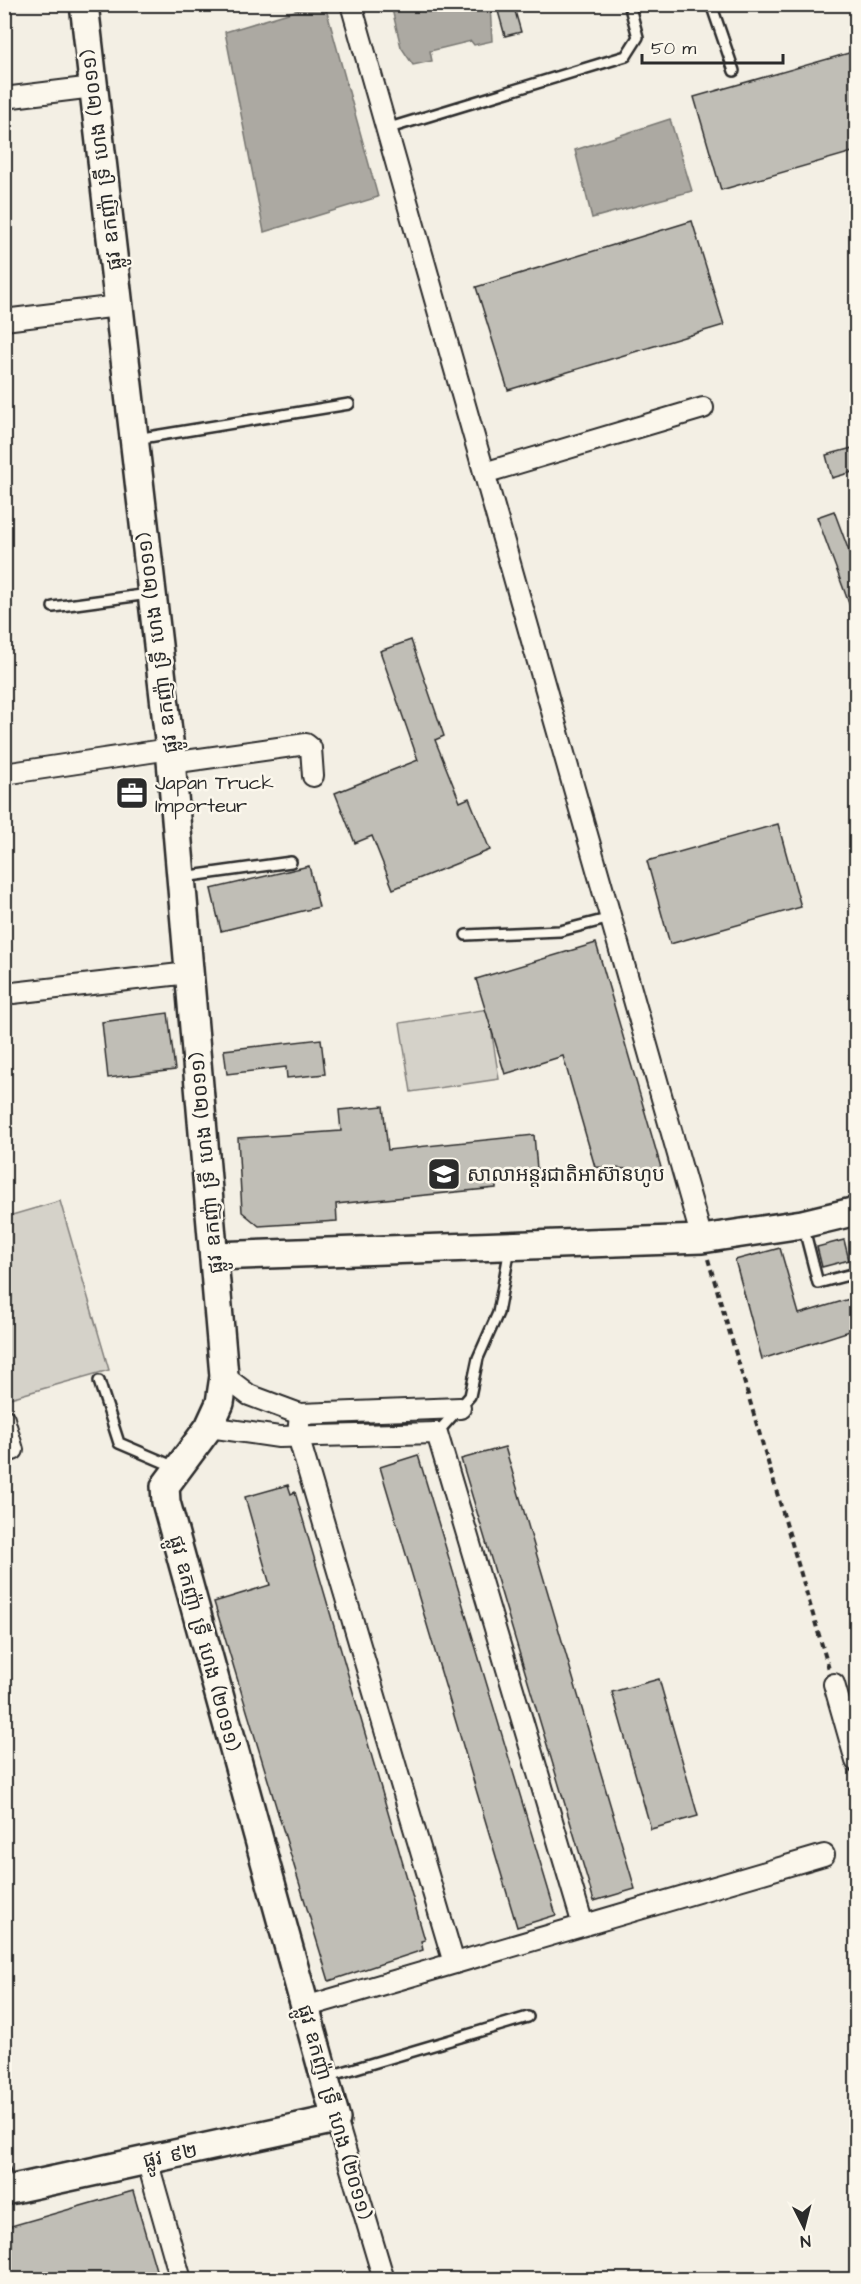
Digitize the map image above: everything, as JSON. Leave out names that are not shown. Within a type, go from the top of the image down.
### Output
[{"type":"main road","name":"ផ្លូវ ឧកញ៉ា ទ្រី ហេង (២០១១)","points":[[84,4],[170,756],[224,1376],[220,1403],[209,1427],[165,1486],[166,1502],[336,2119]]},
{"type":"main road","points":[[214,1256],[702,1239],[802,1224],[856,1212]]},
{"type":"main road","name":"ផ្លូវ ៩២","points":[[6,2183],[147,2160],[336,2119]]},
{"type":"street","points":[[351,4],[702,1239]]},
{"type":"street","points":[[4,98],[93,87]]},
{"type":"street","points":[[4,320],[118,306]]},
{"type":"street","points":[[484,473],[703,408]]},
{"type":"street","points":[[4,774],[306,744],[311,748],[314,776]]},
{"type":"street","points":[[4,994],[189,973]]},
{"type":"street","points":[[224,1376],[249,1395],[300,1414],[460,1408]]},
{"type":"street","points":[[300,1414],[298,1436],[454,1963]]},
{"type":"street","points":[[4,1419],[13,1450]]},
{"type":"street","points":[[209,1427],[279,1437],[437,1433],[584,1925]]},
{"type":"street","points":[[834,1684],[856,1761]]},
{"type":"street","points":[[305,2007],[824,1855]]},
{"type":"street","name":"ផ្លូវ ឧកញ៉ា ទ្រី ហេង (២០១១)","points":[[336,2119],[384,2280]]},
{"type":"street","points":[[147,2160],[181,2280]]},
{"type":"lane","points":[[386,129],[626,57],[638,37],[629,4]]},
{"type":"lane","points":[[711,4],[734,71]]},
{"type":"lane","points":[[134,439],[349,404]]},
{"type":"lane","points":[[53,607],[151,594]]},
{"type":"lane","points":[[181,877],[291,862]]},
{"type":"lane","points":[[466,936],[560,931],[611,918]]},
{"type":"lane","points":[[802,1224],[818,1283],[856,1273]]},
{"type":"lane","points":[[437,1433],[471,1396],[478,1358],[498,1313],[511,1246]]},
{"type":"lane","points":[[99,1381],[119,1443],[177,1468]]},
{"type":"lane","points":[[325,2077],[528,2017]]},
{"type":"path","points":[[702,1239],[834,1684]]},
{"type":"shaded area","points":[[315,5],[325,5],[378,197],[264,232],[225,32]]},
{"type":"shaded area","points":[[391,5],[490,5],[492,41],[474,45],[471,41],[430,51],[432,61],[413,65],[401,47]]},
{"type":"shaded area","points":[[670,119],[692,191],[592,218],[575,150]]},
{"type":"shaded area","points":[[488,1009],[499,1079],[411,1092],[400,1023]]},
{"type":"shaded area","points":[[60,1201],[109,1370],[10,1398],[4,1380],[5,1217]]},
{"type":"building","points":[[496,4],[513,4],[521,32],[505,36]]},
{"type":"building","points":[[856,51],[856,151],[721,190],[694,97]]},
{"type":"building","points":[[692,221],[724,325],[508,390],[476,287]]},
{"type":"building","points":[[856,447],[856,471],[832,478],[826,455]]},
{"type":"building","points":[[834,511],[856,570],[856,617],[854,617],[817,517]]},
{"type":"building","points":[[411,640],[444,736],[435,740],[460,802],[469,798],[490,850],[393,889],[372,836],[355,843],[335,793],[418,760],[380,651]]},
{"type":"building","points":[[778,824],[801,907],[670,944],[647,861]]},
{"type":"building","points":[[309,866],[319,907],[221,931],[211,889]]},
{"type":"building","points":[[596,943],[662,1171],[595,1167],[563,1056],[505,1074],[476,979]]},
{"type":"building","points":[[168,1013],[175,1070],[108,1078],[102,1022]]},
{"type":"building","points":[[321,1039],[325,1074],[287,1078],[286,1067],[227,1074],[224,1050]]},
{"type":"building","points":[[383,1106],[388,1150],[534,1135],[538,1180],[496,1184],[496,1188],[336,1204],[337,1221],[259,1226],[242,1212],[238,1138],[341,1131],[339,1110]]},
{"type":"building","points":[[844,1240],[849,1260],[822,1267],[817,1247]]},
{"type":"building","points":[[780,1248],[799,1314],[856,1297],[856,1329],[762,1359],[735,1260]]},
{"type":"building","points":[[505,1447],[635,1889],[594,1901],[461,1459]]},
{"type":"building","points":[[418,1455],[556,1915],[517,1927],[380,1467]]},
{"type":"building","points":[[288,1485],[291,1494],[295,1492],[425,1940],[421,1941],[423,1950],[329,1981],[214,1602],[270,1585],[245,1497]]},
{"type":"building","points":[[659,1679],[698,1816],[651,1829],[612,1692]]},
{"type":"building","points":[[133,2191],[159,2280],[4,2280],[4,2228]]},
{"type":"place","name":"Japan Truck Importeur","points":[[132,793]]},
{"type":"place","name":"សាលាអន្ដរជាតិអាស៊ានហូប","points":[[444,1174]]}]
